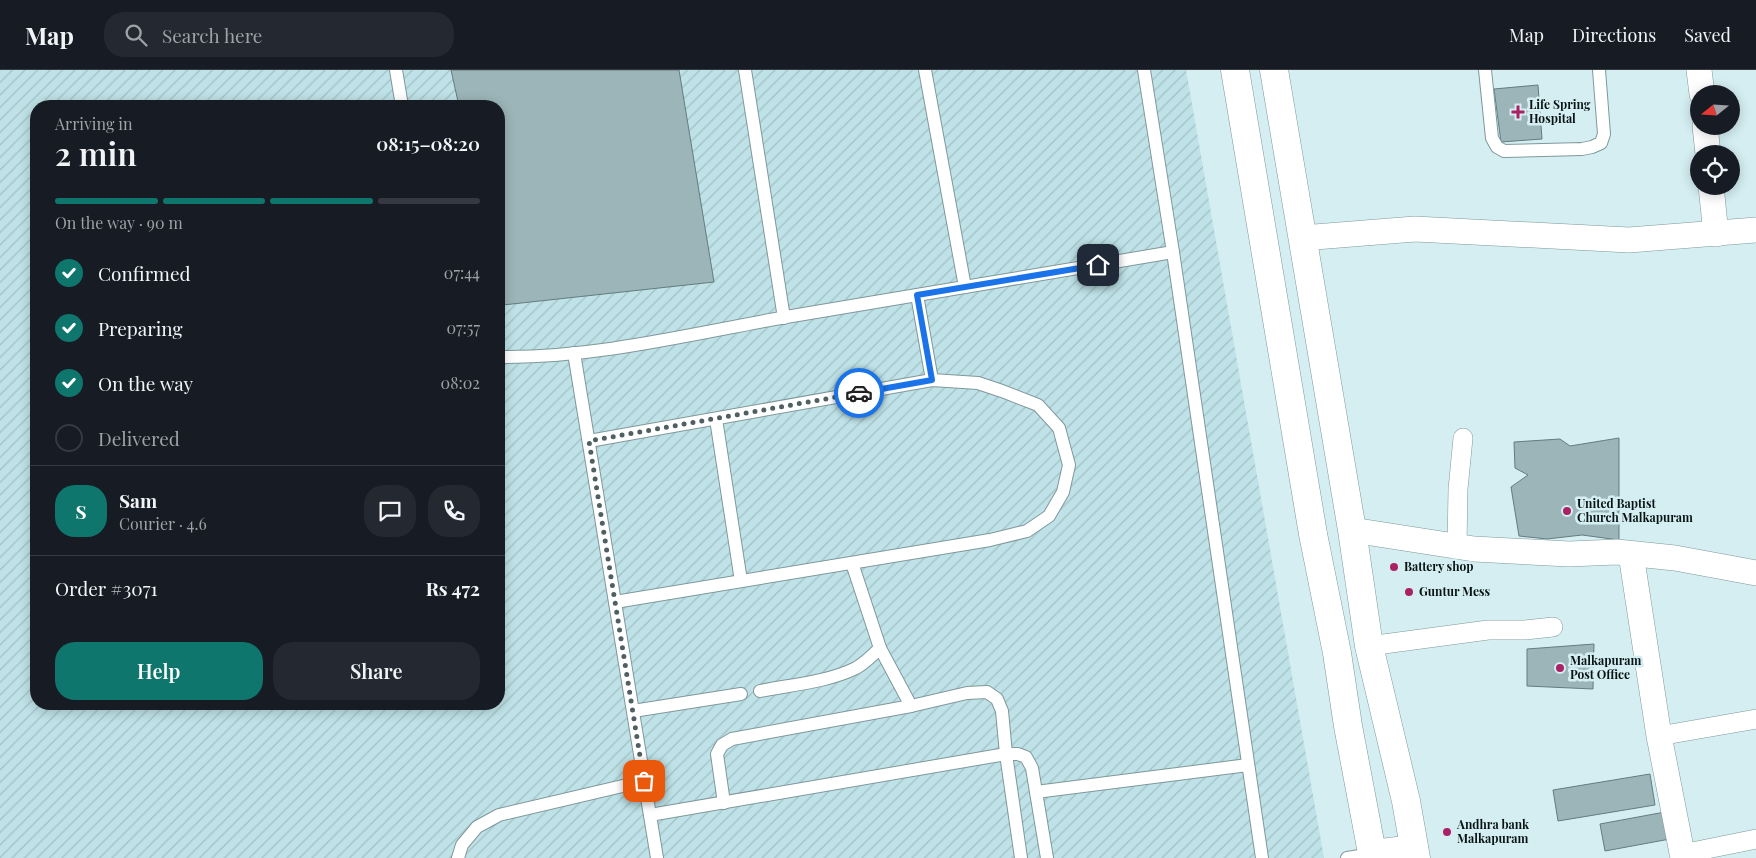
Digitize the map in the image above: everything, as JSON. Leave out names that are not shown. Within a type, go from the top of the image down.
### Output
[{"type":"main road","points":[[1235,70],[1313,534],[1337,653],[1365,857],[1415,853],[1406,801],[1369,646],[1352,530],[1274,70]]},
{"type":"street","points":[[1699,70],[1701,85]]},
{"type":"street","points":[[1712,195],[1716,234]]},
{"type":"street","points":[[1302,238],[1415,229],[1629,240],[1756,230]]},
{"type":"street","points":[[1457,546],[1458,489],[1464,438]]},
{"type":"street","points":[[1352,530],[1457,546],[1569,554],[1617,552],[1674,558],[1756,573]]},
{"type":"street","points":[[1631,554],[1658,736],[1683,856],[1756,839]]},
{"type":"street","points":[[1369,646],[1488,630],[1525,630],[1553,627]]},
{"type":"street","points":[[1658,736],[1756,719]]},
{"type":"lane","points":[[396,70],[401,100]]},
{"type":"lane","points":[[746,70],[784,318]]},
{"type":"lane","points":[[925,70],[965,287]]},
{"type":"lane","points":[[1144,70],[1173,252],[1262,858]]},
{"type":"lane","points":[[1485,70],[1492,138],[1497,147],[1504,151],[1582,149],[1601,143],[1604,134],[1599,70]]},
{"type":"lane","points":[[505,357],[574,353],[687,337],[784,318],[1173,252]]},
{"type":"lane","points":[[917,295],[932,380]]},
{"type":"lane","points":[[574,353],[657,858]]},
{"type":"lane","points":[[589,441],[932,380],[978,383],[1038,405],[1058,428],[1069,465],[1063,492],[1049,516],[1027,531],[990,540],[615,602]]},
{"type":"lane","points":[[716,419],[741,581]]},
{"type":"lane","points":[[852,563],[880,648],[911,706]]},
{"type":"lane","points":[[760,691],[833,677],[847,672],[857,667],[880,648]]},
{"type":"lane","points":[[724,803],[717,754],[722,745],[732,739],[911,706],[967,693],[987,692],[997,699],[1002,711],[1006,754],[1021,858]]},
{"type":"lane","points":[[633,710],[740,694]]},
{"type":"lane","points":[[650,815],[1006,754],[1018,754],[1026,757],[1032,768],[1047,858]]},
{"type":"lane","points":[[1036,792],[1248,765]]},
{"type":"lane","points":[[458,858],[462,844],[477,826],[499,815],[644,781]]},
{"type":"shaded area","points":[[0,70],[1186,70],[1324,858],[0,858]]},
{"type":"building","points":[[451,70],[679,70],[714,282],[505,305],[505,100],[458,100]]},
{"type":"building","points":[[1538,85],[1542,139],[1501,142],[1494,89]]},
{"type":"building","name":"United Baptist Church Malkapuram","points":[[1619,438],[1619,540],[1582,535],[1547,539],[1519,536],[1511,487],[1528,475],[1515,468],[1514,442],[1560,439],[1570,446]]},
{"type":"building","name":"Malkapuram Post Office","points":[[1594,644],[1593,689],[1527,686],[1527,649]]},
{"type":"building","points":[[1650,774],[1655,805],[1558,821],[1553,790]]},
{"type":"building","points":[[1665,812],[1670,839],[1605,851],[1600,824]]},
{"type":"way so far","points":[[644,781],[589,441],[859,393]]},
{"type":"place","name":"Life Spring Hospital","points":[[1518,112]]},
{"type":"place","name":"United Baptist Church Malkapuram","points":[[1567,511]]},
{"type":"place","name":"Battery shop","points":[[1394,567]]},
{"type":"place","name":"Guntur Mess","points":[[1409,592]]},
{"type":"place","name":"Malkapuram Post Office","points":[[1560,668]]},
{"type":"place","name":"Andhra bank Malkapuram","points":[[1447,832]]},
{"type":"route","points":[[859,393],[932,380],[917,295],[1098,265]]}]
